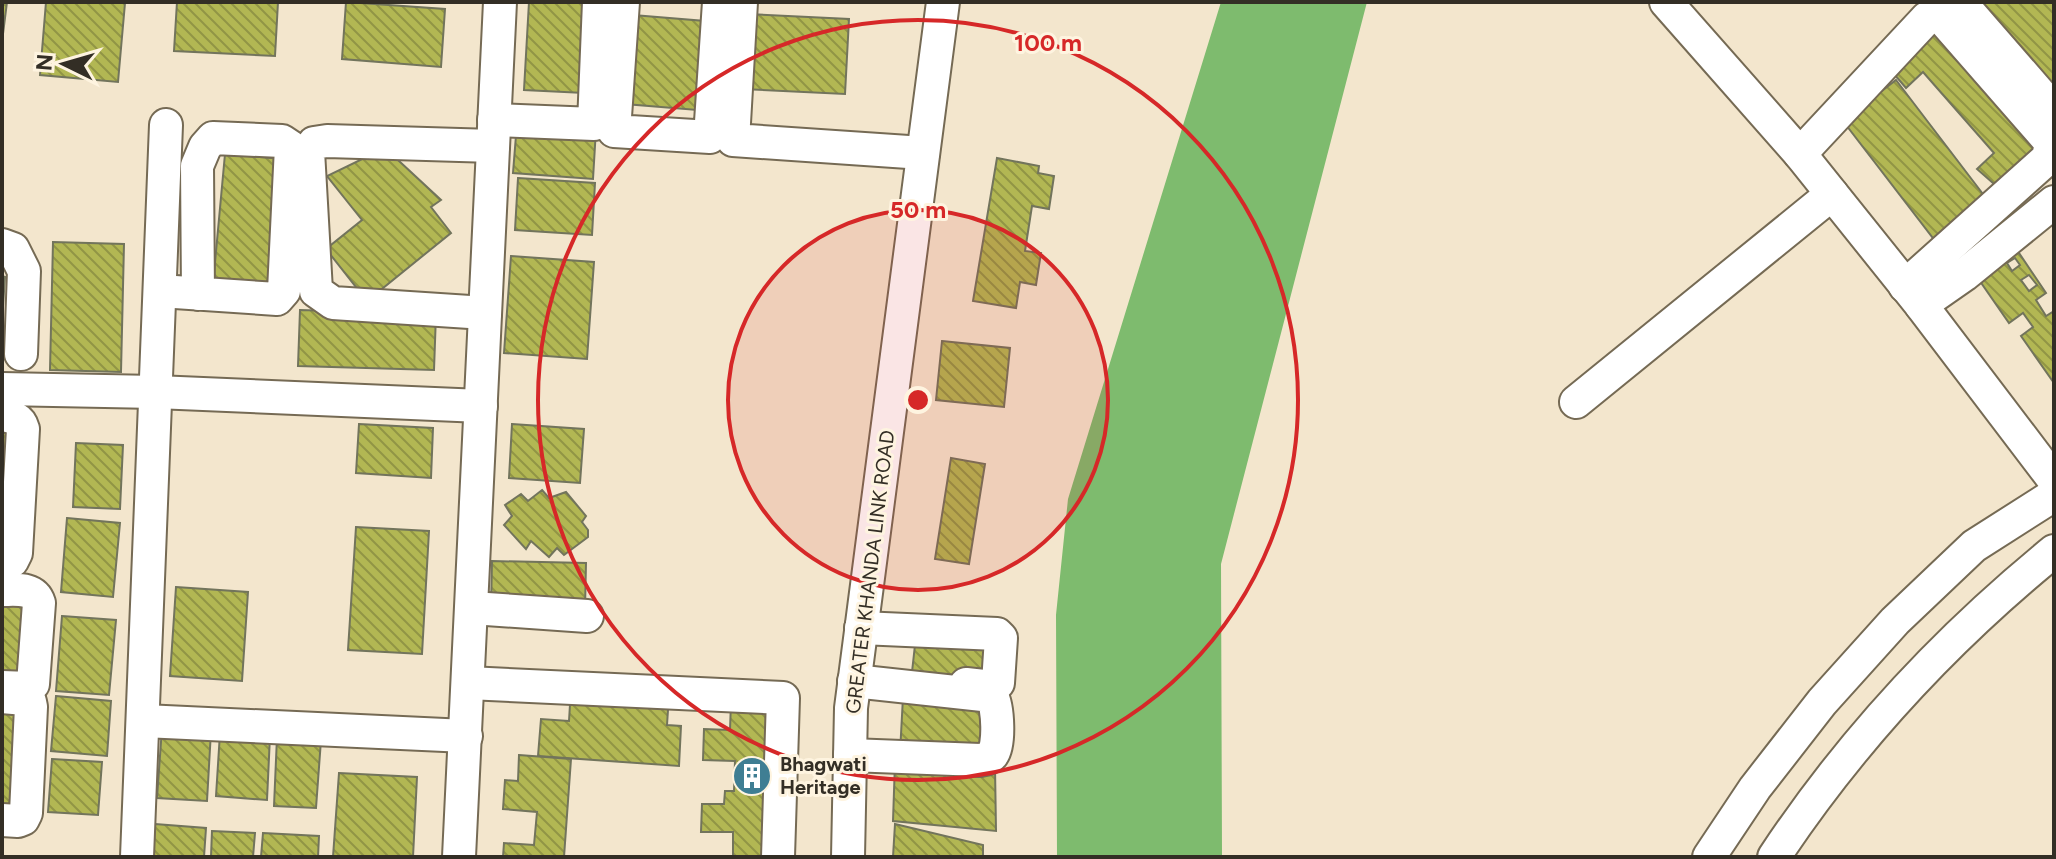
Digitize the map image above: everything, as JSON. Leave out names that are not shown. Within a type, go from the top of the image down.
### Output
[{"type":"street","points":[[459,857],[500,2]]},
{"type":"street","points":[[485,313],[333,303],[316,291],[308,151],[314,143],[327,141],[494,133],[594,124],[599,2]]},
{"type":"street","points":[[623,2],[614,131],[710,137],[719,2]]},
{"type":"street","points":[[741,2],[733,140],[923,153]]},
{"type":"street","name":"GREATER KHANDA LINK ROAD","points":[[848,857],[851,708],[943,2]]},
{"type":"street","points":[[1666,2],[1800,154],[2054,480]]},
{"type":"street","points":[[1960,2],[2054,110]]},
{"type":"street","points":[[1800,154],[1927,18],[1941,17],[2051,143],[2048,158],[1913,296]]},
{"type":"street","points":[[137,857],[166,125]]},
{"type":"street","points":[[160,291],[198,294],[277,299],[284,291],[291,147],[282,141],[213,138],[205,147],[197,166],[198,294]]},
{"type":"street","points":[[1576,402],[1832,194]]},
{"type":"street","points":[[1913,296],[1964,275],[2054,202]]},
{"type":"street","points":[[2,245],[13,249],[24,271],[21,354]]},
{"type":"street","points":[[2,389],[156,392],[481,406]]},
{"type":"street","points":[[2,415],[15,418],[23,429],[16,553],[12,561],[2,567]]},
{"type":"street","points":[[1709,857],[1755,788],[1822,702],[1895,621],[1974,546],[2054,495]]},
{"type":"street","points":[[1774,857],[1798,820],[1863,737],[1934,659],[2010,587],[2054,551]]},
{"type":"street","points":[[2,590],[32,592],[39,603],[33,684],[29,688],[2,687]]},
{"type":"street","points":[[472,608],[587,616]]},
{"type":"street","points":[[855,677],[993,687],[998,683],[1001,638],[997,634],[861,628]]},
{"type":"street","points":[[850,755],[980,760],[990,758],[997,741],[997,705],[992,696],[855,677]]},
{"type":"street","points":[[468,683],[783,698],[778,857]]},
{"type":"street","points":[[2,697],[25,699],[31,707],[26,813],[18,821],[2,820]]},
{"type":"street","points":[[144,721],[466,736]]},
{"type":"shaded area","points":[[1221,2],[1367,2],[1221,564],[1222,857],[1057,857],[1056,615],[1068,499]]},
{"type":"building","points":[[2,2],[7,2],[2,42]]},
{"type":"building","points":[[46,2],[125,3],[118,82],[40,75]]},
{"type":"building","points":[[177,2],[278,2],[275,56],[174,51]]},
{"type":"building","points":[[346,2],[445,9],[441,67],[342,59]]},
{"type":"building","points":[[529,2],[589,2],[584,93],[524,90]]},
{"type":"building","points":[[1974,2],[2054,2],[2054,100]]},
{"type":"building","points":[[747,14],[849,19],[845,94],[743,89]]},
{"type":"building","points":[[633,15],[705,21],[697,110],[625,104]]},
{"type":"building","points":[[1934,20],[2043,142],[1994,184],[1977,169],[1994,153],[1923,72],[1906,88],[1888,67]]},
{"type":"building","points":[[1896,80],[1989,202],[1936,242],[1843,121]]},
{"type":"building","points":[[517,123],[596,129],[593,179],[513,173]]},
{"type":"building","points":[[385,148],[441,200],[431,207],[451,233],[367,301],[326,249],[362,220],[327,176]]},
{"type":"building","points":[[225,154],[283,159],[272,289],[213,284]]},
{"type":"building","points":[[997,158],[1039,166],[1038,173],[1054,176],[1049,209],[1032,206],[1025,251],[1041,253],[1036,285],[1020,282],[1016,308],[973,301]]},
{"type":"building","points":[[518,178],[595,183],[592,235],[515,230]]},
{"type":"building","points":[[53,242],[124,244],[121,372],[50,370]]},
{"type":"building","points":[[2015,247],[2046,293],[2036,300],[2046,316],[2054,311],[2054,383],[2021,336],[2033,327],[2023,313],[2009,323],[1975,274]],"holes":[[[2015,258],[2020,265],[2012,271],[2007,263]],[[2029,275],[2037,285],[2029,291],[2021,280]]]},
{"type":"building","points":[[511,256],[594,262],[587,359],[504,353]]},
{"type":"building","points":[[2,276],[5,277],[2,321]]},
{"type":"building","points":[[300,310],[436,314],[434,370],[298,366]]},
{"type":"building","points":[[942,341],[1010,348],[1004,407],[936,400]]},
{"type":"building","points":[[2,424],[12,424],[2,531]]},
{"type":"building","points":[[359,424],[433,428],[431,478],[356,473]]},
{"type":"building","points":[[512,424],[584,429],[580,483],[509,478]]},
{"type":"building","points":[[76,443],[123,445],[120,509],[73,507]]},
{"type":"building","points":[[951,458],[985,464],[969,564],[935,559]]},
{"type":"building","points":[[542,490],[549,498],[566,492],[586,516],[582,522],[588,530],[588,537],[564,555],[557,548],[549,557],[531,541],[526,549],[504,525],[512,516],[505,505],[521,494],[528,501]]},
{"type":"building","points":[[67,518],[120,523],[113,597],[61,592]]},
{"type":"building","points":[[356,527],[429,531],[422,654],[348,650]]},
{"type":"building","points":[[492,561],[586,563],[585,609],[491,607]]},
{"type":"building","points":[[176,587],[248,592],[242,681],[170,676]]},
{"type":"building","points":[[2,596],[25,597],[20,677],[2,676]]},
{"type":"building","points":[[62,616],[116,620],[109,695],[56,691]]},
{"type":"building","points":[[916,636],[995,638],[992,681],[912,672]]},
{"type":"building","points":[[571,688],[669,695],[667,725],[681,726],[679,766],[538,756],[541,719],[569,721]]},
{"type":"building","points":[[56,696],[111,701],[107,756],[51,751]]},
{"type":"building","points":[[903,697],[991,702],[984,755],[900,753]]},
{"type":"building","name":"Bhagwati Heritage","points":[[731,702],[771,703],[767,857],[733,857],[733,832],[701,832],[702,804],[724,804],[725,791],[734,791],[735,761],[703,760],[704,729],[730,730]]},
{"type":"building","points":[[2,705],[20,706],[13,811],[2,810]]},
{"type":"building","points":[[162,728],[211,731],[207,801],[157,798]]},
{"type":"building","points":[[220,733],[270,736],[267,800],[216,796]]},
{"type":"building","points":[[277,737],[321,740],[316,808],[274,806]]},
{"type":"building","points":[[519,755],[571,759],[564,857],[503,857],[504,843],[534,845],[537,812],[503,809],[505,780],[518,781]]},
{"type":"building","points":[[52,759],[102,762],[98,815],[48,812]]},
{"type":"building","points":[[895,762],[995,767],[996,831],[893,821]]},
{"type":"building","points":[[339,773],[417,777],[413,857],[333,857]]},
{"type":"building","points":[[155,824],[206,828],[204,857],[153,857]]},
{"type":"building","points":[[895,824],[983,845],[983,857],[893,857]]},
{"type":"building","points":[[212,831],[255,833],[253,857],[211,857]]},
{"type":"building","points":[[263,833],[319,836],[318,857],[261,857]]},
{"type":"place","name":"Bhagwati Heritage","points":[[752,776]]}]
